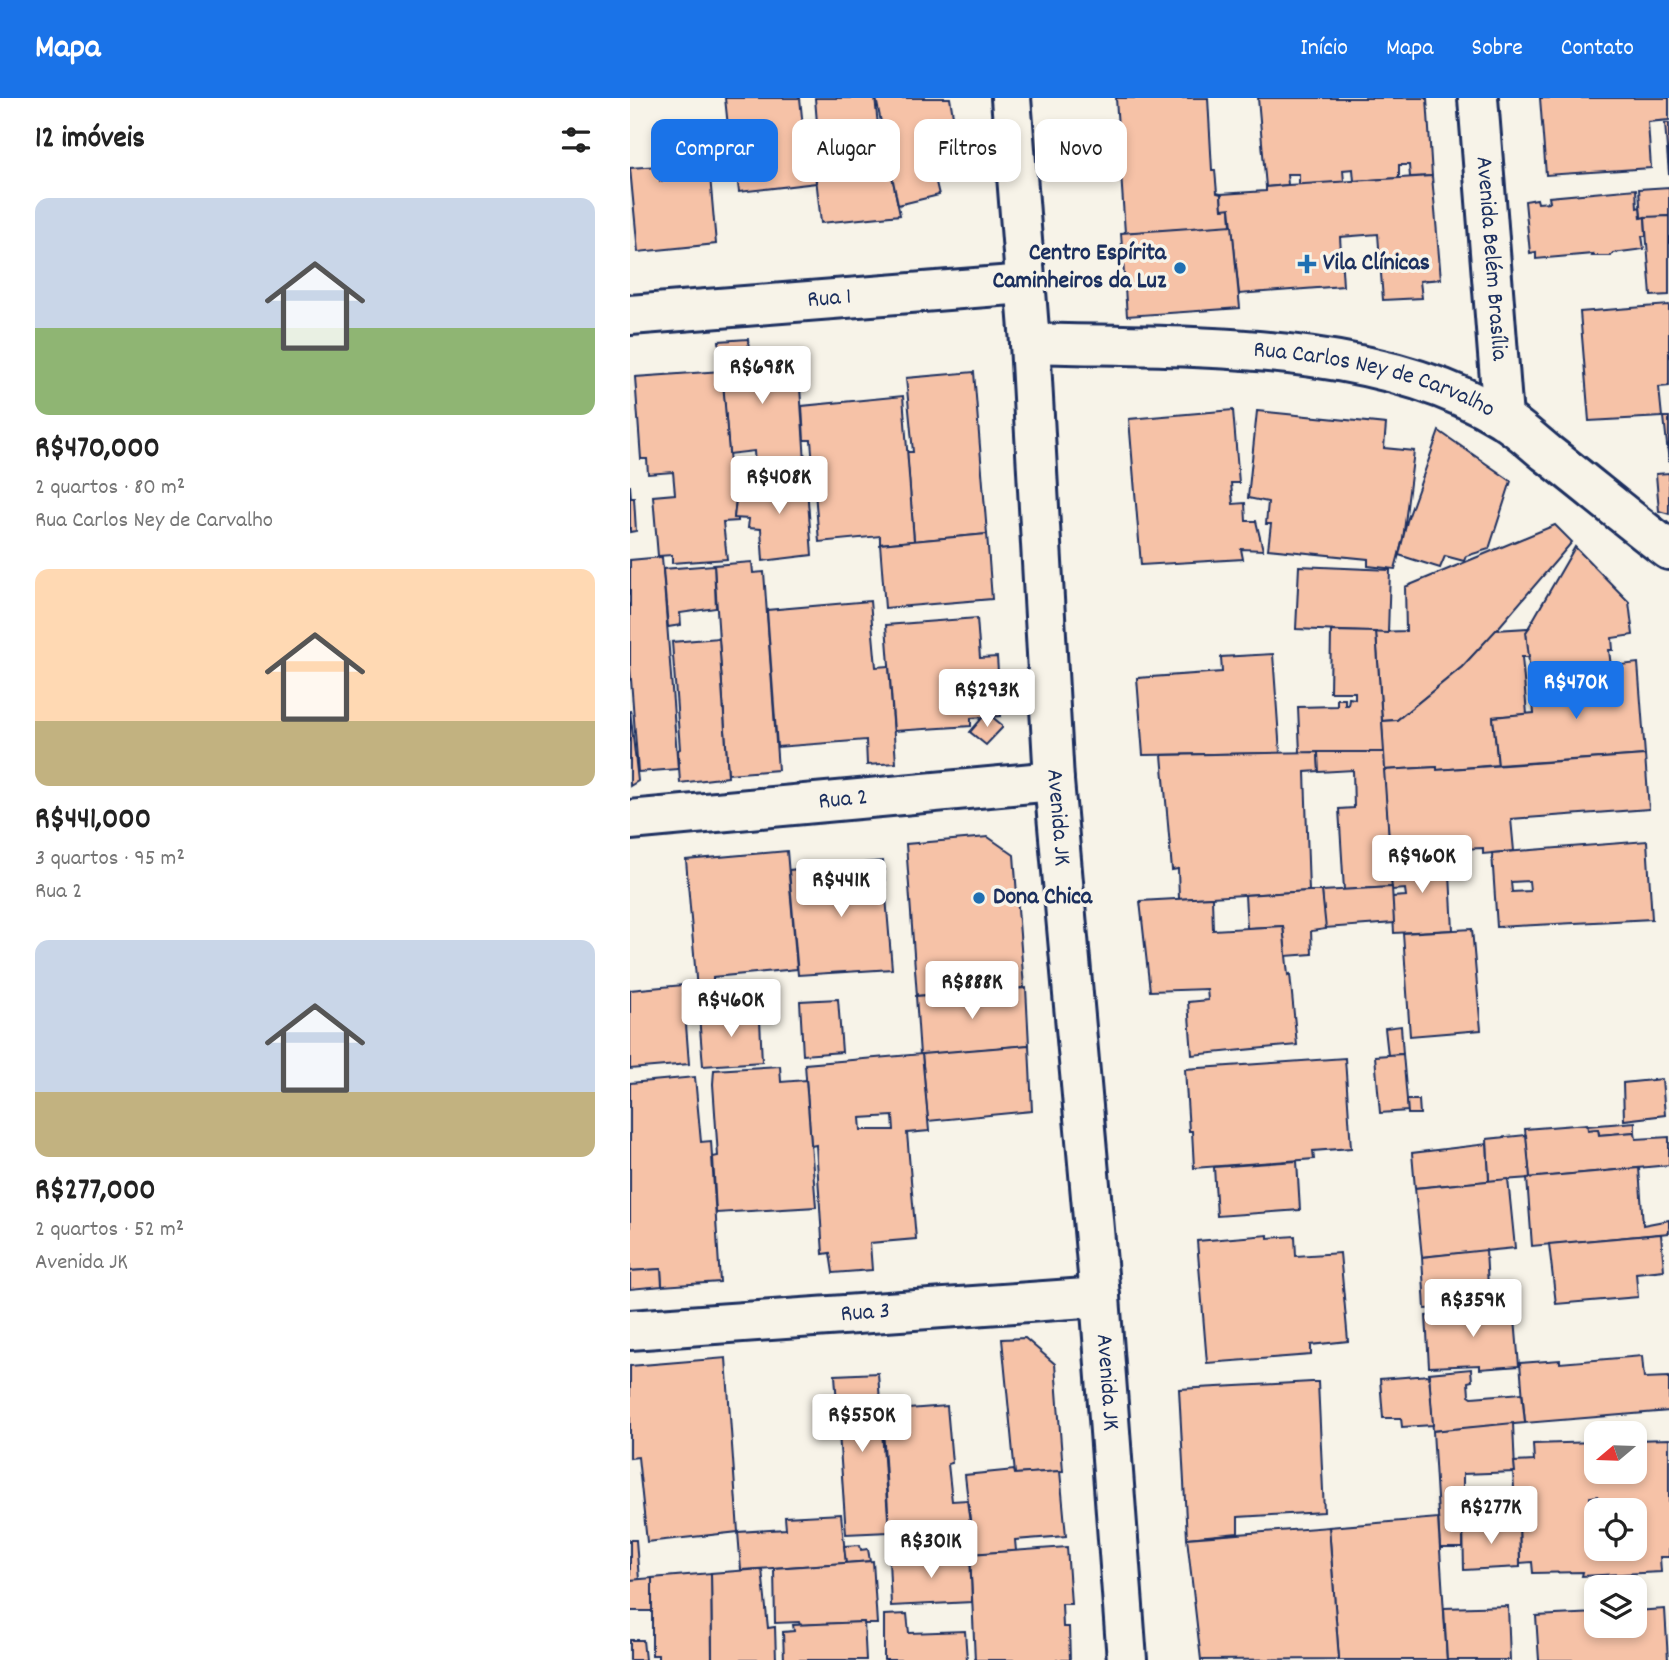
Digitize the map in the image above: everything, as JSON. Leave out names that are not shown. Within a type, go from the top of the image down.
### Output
[{"type":"street","name":"Avenida JK","points":[[1011,98],[1030,344],[1054,781],[1100,1297],[1127,1660]]},
{"type":"street","name":"Avenida Belém Brasília","points":[[1478,98],[1503,418]]},
{"type":"street","name":"Rua 1","points":[[630,315],[1026,284]]},
{"type":"street","name":"Rua Carlos Ney de Carvalho","points":[[1030,344],[1265,351],[1414,379],[1457,395],[1503,418],[1669,550]]},
{"type":"street","name":"Rua 2","points":[[630,820],[1054,781]]},
{"type":"street","name":"Rua 3","points":[[630,1330],[1100,1297]]},
{"type":"building","points":[[725,98],[800,98],[802,119],[792,119],[792,182],[816,183],[739,192],[738,182],[778,182],[778,119],[727,119]]},
{"type":"building","points":[[815,98],[875,98],[877,119],[817,119]]},
{"type":"building","points":[[876,98],[950,98],[954,119],[914,119],[914,182],[936,182],[939,195],[898,205],[893,182],[900,182],[900,119],[880,119]]},
{"type":"building","points":[[1116,98],[1208,98],[1212,170],[1215,170],[1222,209],[1230,208],[1231,226],[1125,233],[1122,182],[1127,182],[1127,119],[1117,119]]},
{"type":"building","points":[[1258,98],[1427,98],[1432,176],[1410,177],[1409,165],[1399,165],[1399,178],[1354,181],[1353,169],[1343,170],[1344,182],[1299,185],[1299,174],[1287,174],[1288,185],[1266,187]]},
{"type":"building","points":[[1540,98],[1669,98],[1669,120],[1648,122],[1651,168],[1546,175]]},
{"type":"building","points":[[1665,123],[1669,123],[1669,175]]},
{"type":"building","points":[[651,167],[651,182],[711,182],[716,244],[638,252],[630,168]]},
{"type":"building","points":[[1432,176],[1441,279],[1420,281],[1422,298],[1383,300],[1378,234],[1340,237],[1343,286],[1239,294],[1230,208],[1222,209],[1221,194],[1266,191],[1266,187],[1288,185]]},
{"type":"building","points":[[816,182],[893,182],[900,215],[821,223]]},
{"type":"building","points":[[1669,187],[1669,216],[1641,218],[1639,189]]},
{"type":"building","points":[[1636,189],[1637,208],[1640,207],[1641,218],[1645,217],[1646,236],[1642,236],[1644,249],[1613,253],[1611,256],[1592,256],[1593,254],[1536,259],[1536,252],[1530,253],[1525,201],[1537,199],[1538,203],[1550,202],[1549,197]]},
{"type":"building","points":[[1669,216],[1669,295],[1651,296],[1645,217]]},
{"type":"building","name":"Centro Espírita Caminheiros da Luz","points":[[1232,225],[1240,308],[1127,316],[1121,233]]},
{"type":"building","points":[[1669,305],[1669,386],[1659,387],[1662,417],[1589,421],[1580,312]]},
{"type":"building","points":[[748,339],[750,360],[798,357],[805,462],[755,467],[754,451],[729,454],[719,341]]},
{"type":"building","points":[[722,371],[730,464],[736,464],[739,491],[734,518],[738,518],[738,521],[723,522],[727,559],[672,563],[672,555],[658,556],[653,496],[675,494],[673,472],[648,474],[647,459],[641,459],[635,377]]},
{"type":"building","points":[[974,372],[987,534],[914,541],[907,452],[913,452],[906,378]]},
{"type":"building","points":[[903,396],[914,541],[880,544],[880,536],[819,542],[811,440],[804,440],[802,406]]},
{"type":"building","points":[[1233,410],[1239,483],[1231,483],[1233,504],[1245,503],[1246,521],[1256,521],[1263,550],[1241,549],[1243,559],[1141,565],[1129,419]]},
{"type":"building","points":[[1257,411],[1386,424],[1384,448],[1414,451],[1403,539],[1395,569],[1368,566],[1368,559],[1268,549],[1271,524],[1266,524],[1268,502],[1248,498]]},
{"type":"building","points":[[1664,417],[1669,417],[1669,463]]},
{"type":"building","points":[[1439,431],[1511,481],[1489,549],[1466,556],[1464,561],[1445,556],[1440,568],[1399,555],[1407,521]]},
{"type":"building","points":[[806,473],[812,555],[763,561],[761,529],[748,528],[749,519],[734,518],[737,491],[745,490],[745,493],[752,492],[753,497],[762,497],[761,476]]},
{"type":"building","points":[[1669,473],[1669,514],[1659,511],[1656,474]]},
{"type":"building","points":[[630,485],[631,498],[634,498],[636,531],[630,532]]},
{"type":"building","points":[[1555,525],[1572,542],[1493,634],[1462,667],[1397,720],[1382,721],[1376,632],[1406,631],[1405,587]]},
{"type":"building","points":[[987,534],[992,599],[885,608],[880,544]]},
{"type":"building","points":[[1575,547],[1629,602],[1633,635],[1612,638],[1613,650],[1609,650],[1612,675],[1543,681],[1530,674],[1526,632]]},
{"type":"building","points":[[662,557],[678,769],[638,772],[630,666],[630,560]]},
{"type":"building","points":[[752,562],[753,573],[764,572],[778,770],[728,774],[714,565]]},
{"type":"building","points":[[714,565],[716,608],[680,613],[681,625],[668,627],[663,569]]},
{"type":"building","points":[[1299,566],[1390,570],[1388,633],[1296,629]]},
{"type":"building","points":[[870,601],[876,667],[889,666],[896,763],[867,765],[866,740],[777,747],[767,610]]},
{"type":"building","points":[[977,618],[980,658],[997,657],[1001,716],[971,718],[971,726],[894,731],[886,625]]},
{"type":"building","points":[[1529,628],[1526,632],[1529,657],[1522,657],[1527,714],[1493,717],[1498,765],[1437,770],[1437,767],[1384,770],[1382,721],[1397,720],[1462,667],[1496,630]]},
{"type":"building","points":[[1331,631],[1376,632],[1384,752],[1300,753],[1298,707],[1337,706],[1337,699],[1345,699],[1345,705],[1348,705],[1349,698],[1355,699],[1355,692],[1330,692]]},
{"type":"building","points":[[719,638],[728,777],[680,783],[672,642]]},
{"type":"building","points":[[1273,654],[1280,753],[1143,755],[1137,678],[1222,672],[1221,657]]},
{"type":"building","points":[[1638,663],[1645,755],[1498,765],[1493,717],[1534,713],[1531,683],[1613,675],[1611,666]]},
{"type":"building","points":[[630,710],[638,781],[630,786]]},
{"type":"building","points":[[991,716],[1002,728],[986,745],[970,732],[983,717]]},
{"type":"building","points":[[1318,752],[1319,771],[1305,772],[1309,891],[1179,899],[1178,869],[1172,870],[1162,755]]},
{"type":"building","points":[[1318,752],[1384,752],[1392,887],[1344,890],[1339,809],[1354,808],[1353,770],[1319,772]]},
{"type":"building","points":[[1645,755],[1649,809],[1511,819],[1514,851],[1483,854],[1483,848],[1390,852],[1384,770],[1437,767],[1437,770]]},
{"type":"building","points":[[988,837],[1014,855],[1024,988],[917,996],[906,844]]},
{"type":"building","points":[[1647,841],[1652,919],[1497,927],[1492,853]],"holes":[[[1529,881],[1530,891],[1512,892],[1511,882]]]},
{"type":"building","points":[[787,851],[797,969],[713,977],[713,988],[697,990],[686,860]]},
{"type":"building","points":[[1449,856],[1453,930],[1394,933],[1392,897],[1406,896],[1405,889],[1392,890],[1390,861]]},
{"type":"building","points":[[883,861],[892,969],[798,975],[789,870]]},
{"type":"building","points":[[1392,887],[1394,923],[1325,928],[1322,891]]},
{"type":"building","points":[[1322,891],[1326,929],[1311,931],[1312,954],[1286,956],[1283,926],[1247,928],[1245,895]]},
{"type":"building","points":[[1212,897],[1213,930],[1283,926],[1297,1045],[1192,1055],[1188,1002],[1208,1000],[1207,989],[1150,991],[1140,901]]},
{"type":"building","points":[[1472,929],[1481,1030],[1410,1036],[1403,933]]},
{"type":"building","points":[[683,985],[689,1064],[630,1069],[630,990]]},
{"type":"building","points":[[1026,988],[1029,1045],[920,1055],[916,996]]},
{"type":"building","points":[[838,999],[842,1052],[803,1055],[800,1001]]},
{"type":"building","points":[[756,1011],[757,1020],[760,1020],[762,1062],[703,1066],[699,1015]]},
{"type":"building","points":[[1401,1026],[1403,1054],[1388,1055],[1385,1028]]},
{"type":"building","points":[[1029,1045],[1032,1111],[928,1121],[922,1054]]},
{"type":"building","points":[[922,1054],[929,1131],[907,1133],[916,1239],[870,1243],[872,1270],[833,1273],[830,1253],[823,1254],[816,1145],[811,1146],[805,1064]],"holes":[[[893,1116],[894,1130],[861,1130],[860,1118]]]},
{"type":"building","points":[[1403,1054],[1408,1111],[1380,1113],[1375,1056]]},
{"type":"building","points":[[1345,1058],[1351,1148],[1313,1151],[1314,1159],[1194,1168],[1185,1069]]},
{"type":"building","points":[[780,1066],[781,1082],[806,1080],[816,1207],[716,1213],[713,1157],[718,1156],[714,1070]]},
{"type":"building","points":[[695,1077],[701,1142],[711,1141],[720,1282],[662,1286],[661,1269],[630,1271],[630,1083]]},
{"type":"building","points":[[1662,1079],[1665,1115],[1624,1120],[1623,1083]]},
{"type":"building","points":[[1407,1100],[1419,1100],[1420,1114],[1408,1114]]},
{"type":"building","points":[[1635,1122],[1635,1132],[1599,1135],[1598,1129],[1588,1130],[1587,1126]]},
{"type":"building","points":[[1587,1124],[1588,1130],[1598,1129],[1599,1135],[1635,1132],[1636,1139],[1669,1137],[1669,1165],[1530,1178],[1525,1129]]},
{"type":"building","points":[[1526,1135],[1530,1178],[1489,1181],[1487,1139]]},
{"type":"building","points":[[1487,1144],[1489,1181],[1415,1188],[1412,1153]]},
{"type":"building","points":[[1297,1161],[1300,1210],[1217,1216],[1214,1167]]},
{"type":"building","points":[[1639,1168],[1643,1225],[1669,1220],[1669,1233],[1532,1246],[1527,1178]]},
{"type":"building","points":[[1508,1179],[1515,1248],[1422,1257],[1415,1188]]},
{"type":"building","points":[[1661,1234],[1664,1270],[1636,1273],[1638,1297],[1556,1304],[1549,1244]]},
{"type":"building","points":[[1268,1235],[1268,1238],[1295,1236],[1296,1256],[1340,1253],[1348,1341],[1311,1345],[1311,1355],[1207,1363],[1197,1241]]},
{"type":"building","points":[[1486,1250],[1489,1305],[1425,1309],[1422,1257]]},
{"type":"building","points":[[661,1269],[662,1286],[630,1289],[630,1271]]},
{"type":"building","points":[[1514,1307],[1519,1366],[1480,1369],[1480,1365],[1429,1367],[1426,1316]]},
{"type":"building","points":[[1025,1338],[1055,1364],[1063,1471],[1015,1474],[1002,1339]]},
{"type":"building","points":[[1642,1356],[1644,1378],[1669,1377],[1669,1411],[1525,1423],[1520,1363],[1560,1360],[1560,1363]]},
{"type":"building","points":[[726,1358],[738,1532],[647,1542],[638,1457],[630,1458],[630,1366]]},
{"type":"building","points":[[1471,1369],[1469,1395],[1472,1397],[1522,1393],[1525,1423],[1433,1431],[1429,1373]]},
{"type":"building","points":[[878,1373],[889,1532],[846,1534],[835,1375]]},
{"type":"building","points":[[1429,1375],[1433,1425],[1402,1427],[1401,1418],[1383,1418],[1380,1379]]},
{"type":"building","points":[[1318,1382],[1324,1512],[1238,1517],[1238,1533],[1187,1538],[1179,1389]]},
{"type":"building","points":[[947,1406],[952,1501],[967,1500],[974,1554],[891,1560],[882,1411]]},
{"type":"building","points":[[1513,1423],[1515,1472],[1463,1474],[1463,1548],[1440,1548],[1433,1431]]},
{"type":"building","points":[[1669,1439],[1669,1557],[1660,1557],[1661,1572],[1582,1576],[1583,1572],[1533,1573],[1532,1562],[1520,1563],[1514,1462],[1534,1461],[1533,1444],[1584,1442],[1584,1484],[1647,1484],[1647,1440]]},
{"type":"building","points":[[1014,1470],[1015,1474],[1060,1471],[1066,1536],[1015,1540],[1016,1551],[974,1554],[965,1475]]},
{"type":"building","points":[[841,1514],[846,1563],[741,1570],[738,1532],[786,1529],[785,1517]]},
{"type":"building","points":[[1438,1518],[1447,1660],[1339,1660],[1329,1527]]},
{"type":"building","points":[[1519,1522],[1520,1567],[1464,1570],[1463,1523]]},
{"type":"building","points":[[1329,1527],[1339,1659],[1201,1660],[1187,1538]]},
{"type":"building","points":[[630,1540],[636,1540],[639,1580],[630,1580]]},
{"type":"building","points":[[860,1545],[861,1550],[868,1549],[870,1561],[846,1563],[844,1546]]},
{"type":"building","points":[[1067,1547],[1071,1604],[1062,1604],[1063,1627],[1069,1627],[1070,1660],[975,1660],[970,1554]]},
{"type":"building","points":[[970,1554],[972,1602],[891,1606],[889,1559]]},
{"type":"building","points":[[873,1561],[877,1624],[775,1623],[774,1568]]},
{"type":"building","points":[[762,1569],[768,1628],[775,1627],[776,1660],[712,1660],[711,1573]]},
{"type":"building","points":[[711,1573],[712,1660],[658,1660],[658,1655],[652,1655],[652,1578]]},
{"type":"building","points":[[652,1578],[652,1611],[630,1611],[630,1580]]},
{"type":"building","points":[[1508,1606],[1510,1660],[1447,1660],[1444,1608]]},
{"type":"building","points":[[1665,1609],[1668,1660],[1539,1660],[1536,1616],[1584,1614],[1584,1638],[1647,1638],[1647,1610]]},
{"type":"building","points":[[907,1614],[909,1633],[965,1631],[967,1660],[884,1660],[884,1615]]},
{"type":"building","points":[[864,1622],[866,1660],[784,1660],[783,1632],[794,1631],[793,1625]]},
{"type":"building","points":[[630,1640],[643,1640],[645,1660],[630,1660]]},
{"type":"place","name":"Vila Clínicas","points":[[1307,264]]},
{"type":"place","name":"Centro Espírita Caminheiros da Luz","points":[[1180,268]]},
{"type":"place","name":"Dona Chica","points":[[979,898]]}]
